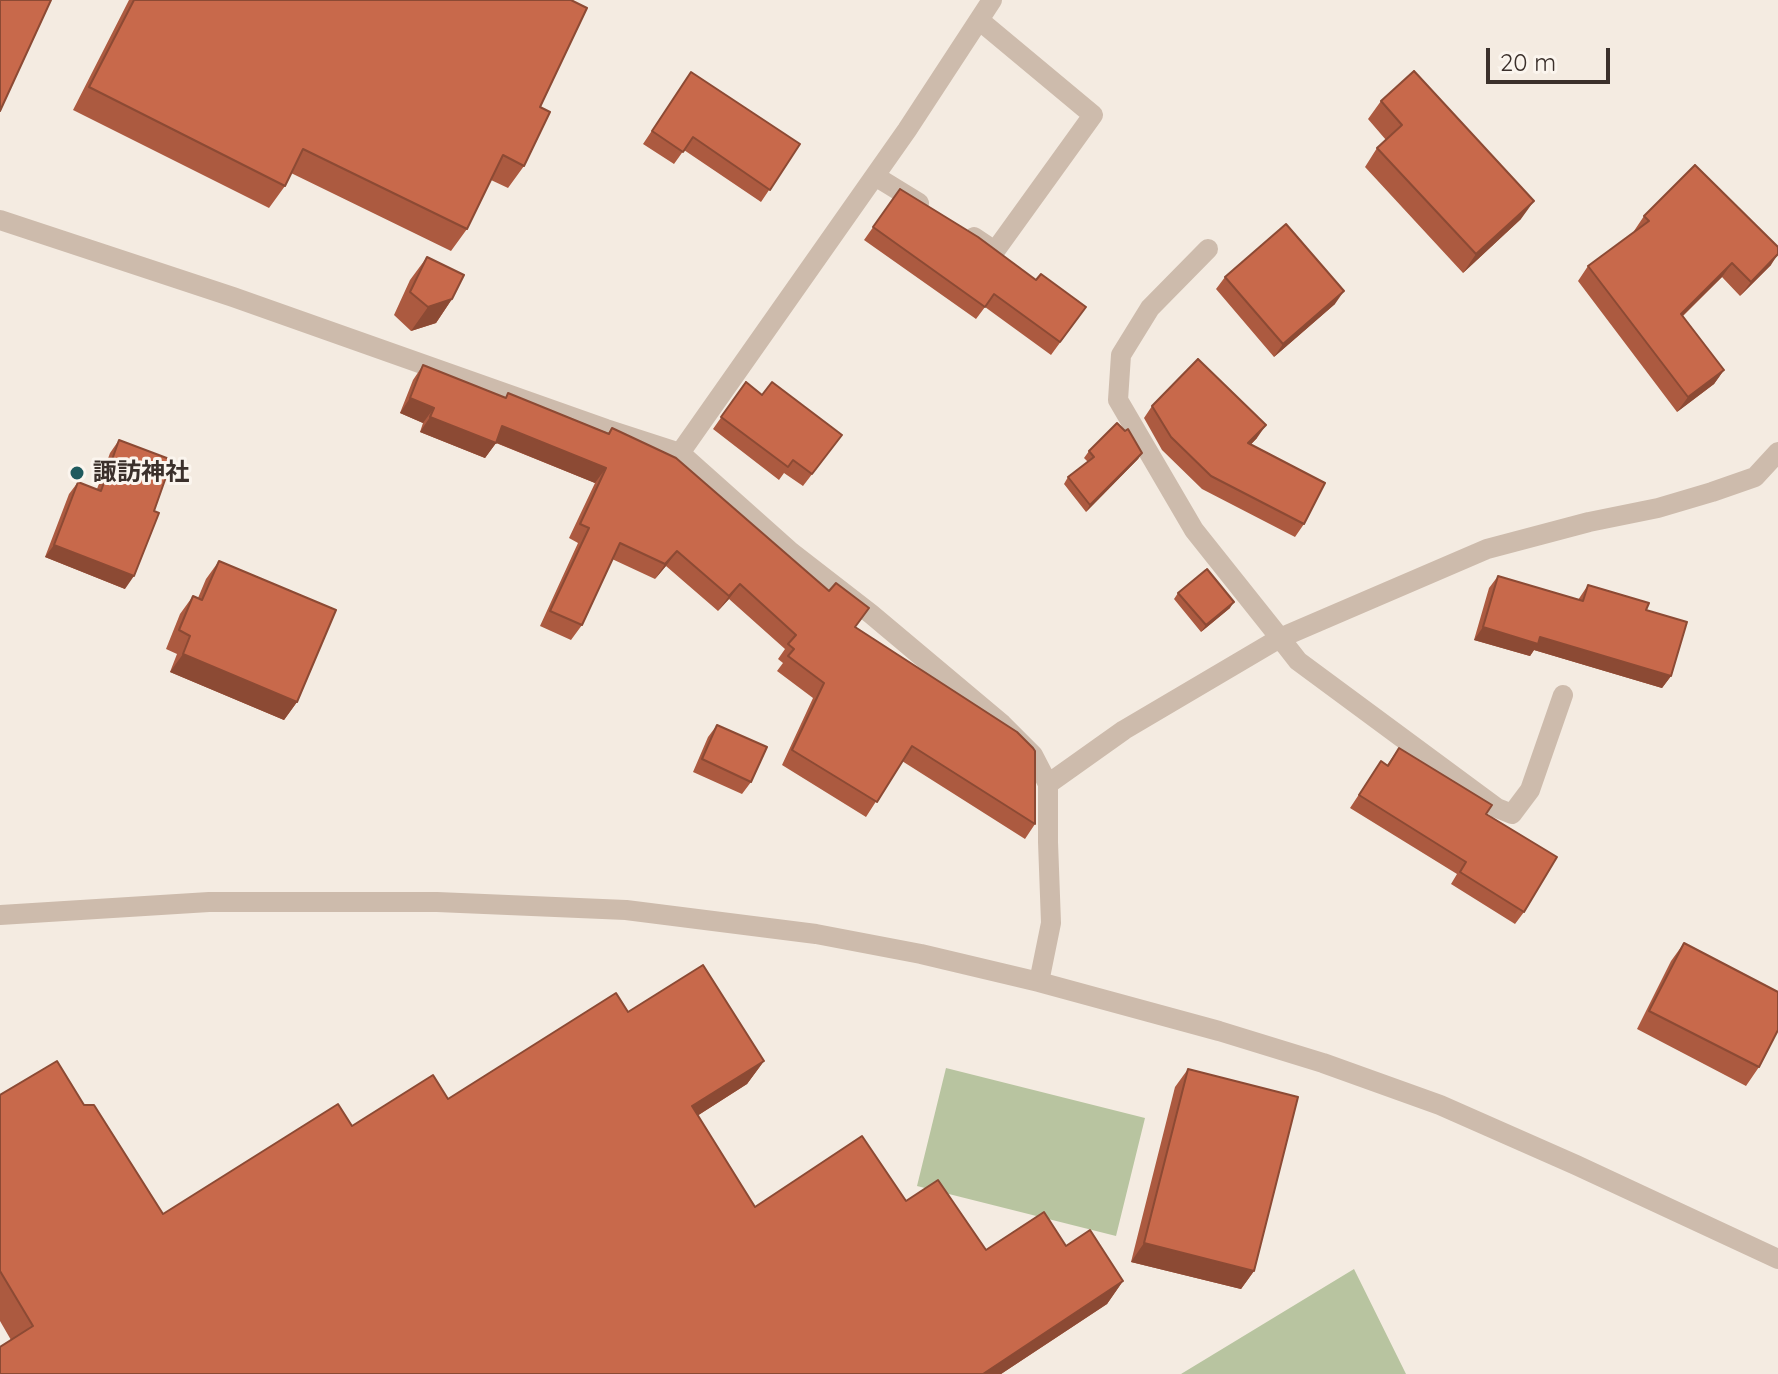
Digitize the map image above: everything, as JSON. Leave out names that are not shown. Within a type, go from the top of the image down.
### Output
[{"type":"street","points":[[680,453],[875,176],[992,0]]},
{"type":"street","points":[[875,176],[995,251],[1093,115],[979,20]]},
{"type":"street","points":[[0,220],[233,297],[680,453],[791,552],[871,614],[1002,724],[1033,755],[1048,784],[1051,923],[1039,982]]},
{"type":"street","points":[[1208,249],[1150,308],[1121,355],[1118,400],[1194,530],[1298,661],[1497,808],[1512,814],[1530,790],[1563,695]]},
{"type":"street","points":[[1048,784],[1124,730],[1280,638],[1487,549],[1589,522],[1658,508],[1755,477],[1778,452]]},
{"type":"street","points":[[0,915],[209,902],[437,902],[626,910],[816,934],[921,954],[1039,982],[1323,1063],[1440,1105],[1778,1259]]},
{"type":"green space","points":[[946,1068],[1145,1118],[1116,1236],[917,1186]]},
{"type":"green space","points":[[1354,1269],[1406,1374],[1181,1374]]},
{"type":"building","points":[[0,0],[51,0],[0,111]]},
{"type":"building","points":[[134,0],[571,0],[587,8],[540,107],[550,112],[524,166],[503,155],[467,229],[303,149],[285,186],[89,87]]},
{"type":"building","points":[[1414,71],[1534,201],[1476,254],[1377,148],[1402,125],[1381,101]]},
{"type":"building","points":[[691,72],[800,144],[770,190],[693,137],[683,152],[652,131]]},
{"type":"building","points":[[1695,165],[1778,247],[1778,254],[1751,282],[1732,263],[1681,314],[1724,370],[1688,397],[1588,266],[1649,221],[1644,216]]},
{"type":"building","points":[[900,189],[978,237],[1036,280],[1041,274],[1086,307],[1060,342],[994,294],[985,307],[873,227]]},
{"type":"building","points":[[1286,224],[1344,291],[1283,344],[1225,277]]},
{"type":"building","points":[[427,257],[464,275],[452,299],[428,307],[410,292]]},
{"type":"building","points":[[1198,359],[1266,425],[1248,443],[1325,483],[1304,524],[1211,476],[1171,437],[1152,406]]},
{"type":"building","points":[[423,365],[506,398],[508,393],[609,434],[612,428],[676,458],[829,591],[836,583],[869,608],[855,627],[1017,732],[1033,748],[1035,824],[912,746],[877,802],[792,750],[824,683],[788,656],[794,649],[788,644],[796,635],[740,584],[729,596],[677,551],[665,564],[620,543],[582,625],[550,611],[589,528],[580,524],[606,468],[502,426],[496,443],[430,417],[434,408],[410,398]]},
{"type":"building","points":[[746,382],[762,395],[772,382],[842,435],[812,474],[793,460],[788,467],[721,417]]},
{"type":"building","points":[[1117,423],[1125,431],[1128,429],[1142,453],[1090,505],[1068,477],[1094,457],[1089,451]]},
{"type":"building","points":[[119,440],[172,460],[154,511],[159,513],[134,576],[54,545],[78,482],[101,491]]},
{"type":"building","points":[[219,561],[336,610],[297,702],[183,654],[190,636],[179,630],[193,596],[202,600]]},
{"type":"building","points":[[1207,569],[1234,602],[1206,625],[1178,593]]},
{"type":"building","points":[[1498,576],[1583,601],[1588,585],[1649,603],[1646,610],[1687,622],[1671,676],[1540,637],[1538,644],[1483,627]]},
{"type":"building","points":[[717,725],[767,747],[751,782],[702,759]]},
{"type":"building","points":[[1399,748],[1492,805],[1486,814],[1557,857],[1524,912],[1460,872],[1466,862],[1359,795],[1381,761],[1388,766]]},
{"type":"building","points":[[1684,943],[1778,992],[1778,1030],[1759,1067],[1649,1011]]},
{"type":"building","points":[[703,965],[764,1061],[692,1106],[755,1207],[862,1136],[906,1201],[938,1180],[986,1250],[1044,1212],[1066,1246],[1090,1230],[1123,1281],[983,1374],[0,1374],[0,1347],[33,1326],[0,1271],[0,1095],[57,1061],[84,1105],[94,1105],[163,1214],[338,1104],[352,1126],[433,1075],[448,1099],[616,993],[628,1012]]},
{"type":"building","points":[[1188,1069],[1298,1097],[1254,1271],[1144,1243]]},
{"type":"place","name":"諏訪神社","points":[[77,473]]}]
